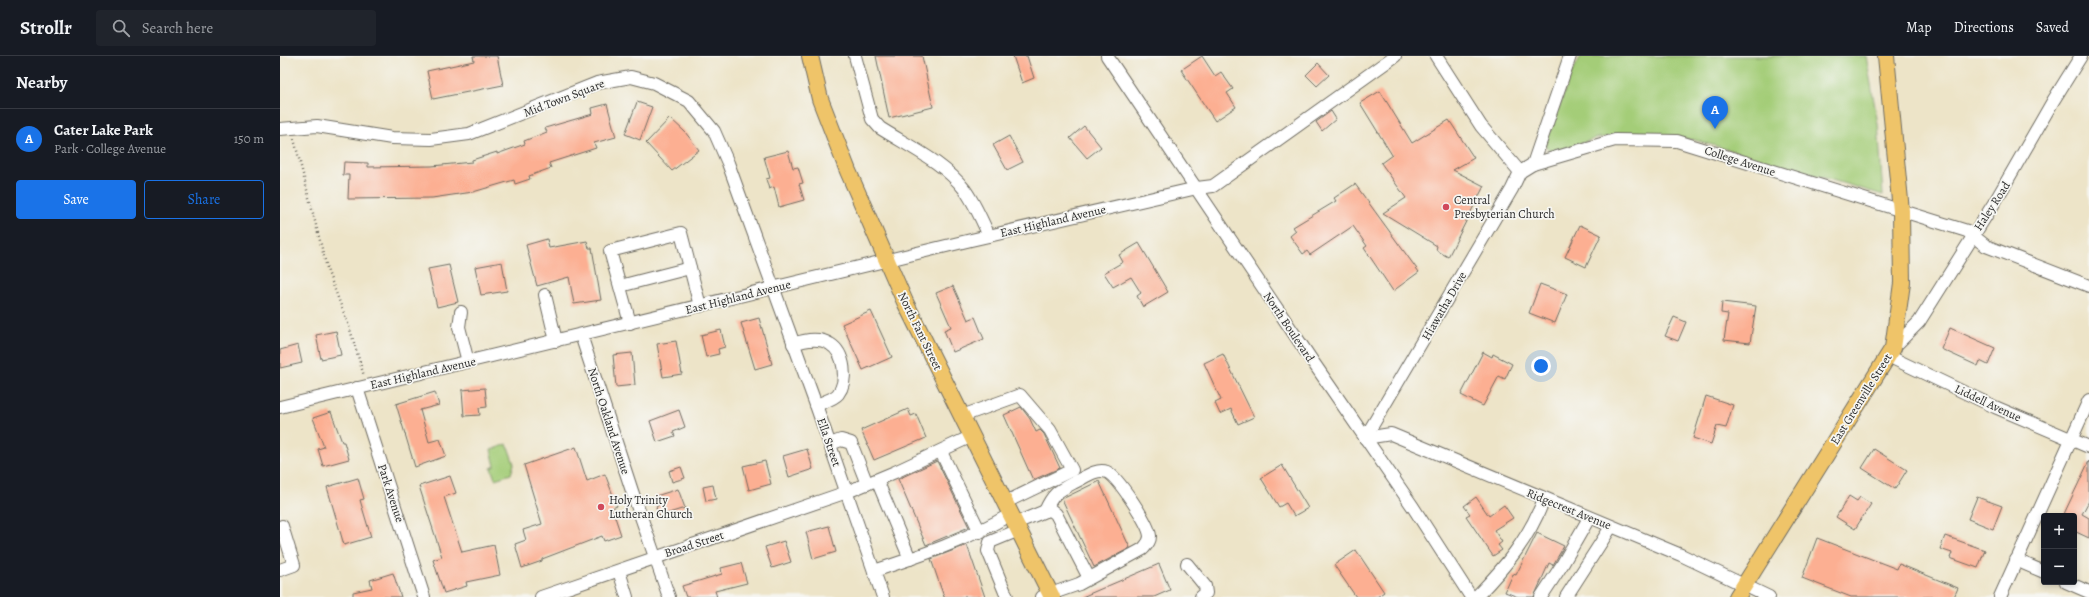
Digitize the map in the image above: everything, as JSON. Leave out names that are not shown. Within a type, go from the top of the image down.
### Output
[{"type":"main road","name":"North Fant Street","points":[[810,56],[820,99],[848,171],[887,260],[906,302],[1013,517],[1049,596]]},
{"type":"main road","name":"East Greenville Street","points":[[1740,591],[1890,352],[1902,283],[1901,211],[1886,56]]},
{"type":"street","points":[[855,56],[872,119],[880,128],[941,167],[964,189],[980,213],[989,236]]},
{"type":"street","name":"North Boulevard","points":[[1107,56],[1313,362],[1413,507],[1471,597]]},
{"type":"street","name":"East Highland Avenue","points":[[280,407],[887,260],[1197,188],[1213,186],[1395,56]]},
{"type":"street","points":[[1436,56],[1481,126],[1520,172]]},
{"type":"street","points":[[1533,164],[1570,56]]},
{"type":"street","name":"Haley Road","points":[[1890,352],[1919,322],[1972,235],[1996,200],[2053,101],[2081,56]]},
{"type":"street","name":"Mid Town Square","points":[[286,128],[317,126],[392,138],[431,139],[469,134],[597,83],[631,77],[654,83],[690,101],[714,131],[728,163],[773,288]]},
{"type":"street","name":"College Avenue","points":[[1520,172],[1533,164],[1614,140],[1677,141],[1967,231],[1986,246],[2089,286]]},
{"type":"street","name":"Hiawatha Drive","points":[[1365,438],[1520,172]]},
{"type":"street","points":[[630,323],[610,251],[681,233],[700,306]]},
{"type":"street","points":[[620,286],[690,268]]},
{"type":"street","name":"Ella Street","points":[[773,288],[830,444],[883,597]]},
{"type":"street","points":[[546,295],[556,341]]},
{"type":"street","points":[[461,312],[459,327],[468,362]]},
{"type":"street","name":"North Oakland Avenue","points":[[581,335],[669,597]]},
{"type":"street","points":[[794,344],[805,340],[815,340],[830,344],[838,353],[845,377],[843,385],[837,395],[816,405]]},
{"type":"street","name":"Liddell Avenue","points":[[1890,352],[1995,407],[2089,447]]},
{"type":"street","name":"Park Avenue","points":[[362,387],[424,597]]},
{"type":"street","points":[[962,416],[1020,395],[1050,430],[1072,470],[1013,517],[990,542],[988,551],[1007,597]]},
{"type":"street","points":[[2000,597],[2089,400]]},
{"type":"street","name":"Ridgecrest Avenue","points":[[1365,438],[1391,434],[1589,518],[1681,555],[1740,591],[1769,597]]},
{"type":"street","name":"Broad Street","points":[[541,597],[571,592],[618,571],[655,557],[847,492],[941,452],[972,436]]},
{"type":"street","points":[[830,444],[841,440],[851,443],[910,559]]},
{"type":"street","points":[[941,452],[980,532]]},
{"type":"street","points":[[1045,511],[1051,497],[1056,492],[1093,473],[1101,471],[1108,473],[1120,484],[1147,526],[1150,534],[1150,541],[1143,549],[1089,578],[1049,596]]},
{"type":"street","points":[[1476,597],[1525,541],[1534,526],[1544,499]]},
{"type":"street","points":[[874,571],[980,532],[1013,517],[1051,510],[1056,514],[1089,578]]},
{"type":"street","points":[[1540,597],[1562,565],[1589,518]]},
{"type":"street","points":[[280,526],[282,526],[294,565],[280,570]]},
{"type":"street","points":[[1566,597],[1611,526]]},
{"type":"street","points":[[2016,560],[2041,571]]},
{"type":"street","points":[[1187,564],[1205,586],[1206,593],[1201,597]]},
{"type":"street","points":[[618,571],[627,597]]},
{"type":"street","points":[[2073,585],[2089,592]]},
{"type":"path","points":[[286,128],[328,272],[349,326],[362,387]]},
{"type":"green space","points":[[1581,56],[1866,56],[1878,124],[1883,195],[1695,140],[1642,134],[1597,138],[1553,153],[1545,146],[1571,74]]},
{"type":"green space","points":[[507,444],[514,464],[511,474],[495,479],[491,468],[495,466],[491,450]]},
{"type":"building","points":[[473,56],[497,56],[503,85],[433,99],[427,71],[474,61]]},
{"type":"building","points":[[876,56],[922,56],[933,107],[889,118]]},
{"type":"building","points":[[1013,56],[1027,56],[1034,78],[1022,83]]},
{"type":"building","points":[[1202,56],[1215,76],[1221,72],[1233,89],[1227,93],[1236,107],[1215,121],[1181,70]]},
{"type":"building","points":[[1318,63],[1329,75],[1317,86],[1306,75]]},
{"type":"building","points":[[1380,91],[1412,143],[1449,120],[1474,158],[1453,170],[1484,186],[1448,257],[1436,250],[1437,246],[1383,213],[1406,198],[1381,163],[1392,155],[1360,103]]},
{"type":"building","points":[[637,102],[652,107],[640,140],[625,134]]},
{"type":"building","points":[[607,104],[616,137],[594,143],[596,148],[549,163],[551,168],[529,176],[530,179],[515,184],[514,180],[473,192],[432,198],[348,199],[349,175],[343,175],[344,162],[368,163],[368,167],[432,166],[472,162],[472,160],[497,152],[497,154],[525,144],[524,141],[547,132],[545,128],[593,114],[592,108]]},
{"type":"building","points":[[1331,111],[1336,119],[1322,131],[1316,122]]},
{"type":"building","points":[[670,118],[685,132],[699,150],[672,171],[646,143]]},
{"type":"building","points":[[1084,126],[1101,147],[1087,158],[1070,138]]},
{"type":"building","points":[[1009,136],[1023,162],[1007,170],[993,145]]},
{"type":"building","points":[[788,151],[793,168],[798,167],[803,183],[799,184],[804,200],[779,207],[774,187],[769,189],[766,179],[770,178],[764,157]]},
{"type":"building","points":[[1355,184],[1419,272],[1393,291],[1364,248],[1367,246],[1353,226],[1310,255],[1307,251],[1303,254],[1290,236],[1296,231],[1293,227],[1336,201],[1334,198]]},
{"type":"building","points":[[1580,225],[1601,235],[1586,267],[1565,257]]},
{"type":"building","points":[[547,239],[549,248],[587,241],[589,248],[592,248],[601,300],[574,304],[569,277],[537,286],[526,245]]},
{"type":"building","points":[[1139,243],[1168,292],[1143,307],[1137,296],[1141,293],[1131,277],[1113,287],[1104,273],[1123,262],[1119,255]]},
{"type":"building","points":[[502,262],[507,291],[481,295],[475,267]]},
{"type":"building","points":[[449,265],[458,302],[437,307],[428,269]]},
{"type":"building","points":[[1540,284],[1567,294],[1555,323],[1529,313]]},
{"type":"building","points":[[953,286],[968,320],[975,317],[984,339],[953,352],[944,330],[951,327],[936,293]]},
{"type":"building","points":[[1722,302],[1756,306],[1750,343],[1724,340],[1728,314],[1721,313]]},
{"type":"building","points":[[871,311],[892,357],[863,370],[842,324]]},
{"type":"building","points":[[1674,317],[1686,322],[1678,341],[1665,336]]},
{"type":"building","points":[[759,318],[772,364],[755,369],[741,323]]},
{"type":"building","points":[[1950,328],[1995,348],[1988,365],[1980,361],[1978,366],[1941,349]]},
{"type":"building","points":[[721,330],[725,347],[718,349],[719,354],[706,357],[701,335]]},
{"type":"building","points":[[336,331],[341,355],[321,359],[316,335]]},
{"type":"building","points":[[676,341],[682,374],[663,377],[657,344]]},
{"type":"building","points":[[298,345],[302,363],[280,368],[280,350]]},
{"type":"building","points":[[1483,352],[1492,357],[1493,354],[1512,364],[1505,379],[1499,376],[1483,406],[1461,395]]},
{"type":"building","points":[[632,353],[635,385],[616,387],[613,355]]},
{"type":"building","points":[[1223,354],[1254,417],[1238,424],[1231,409],[1220,414],[1215,403],[1221,400],[1204,363]]},
{"type":"building","points":[[485,388],[487,407],[479,408],[480,415],[464,416],[462,390]]},
{"type":"building","points":[[435,392],[439,405],[420,410],[429,442],[440,439],[446,456],[415,467],[396,404]]},
{"type":"building","points":[[1706,396],[1733,405],[1726,428],[1717,426],[1711,444],[1693,438]]},
{"type":"building","points":[[1021,407],[1030,419],[1036,432],[1040,430],[1044,434],[1060,468],[1033,480],[1004,415]]},
{"type":"building","points":[[908,409],[911,416],[916,414],[926,438],[874,460],[861,430]]},
{"type":"building","points":[[679,410],[685,427],[673,432],[675,436],[657,442],[650,421]]},
{"type":"building","points":[[331,412],[342,442],[344,442],[349,459],[323,466],[318,449],[324,447],[313,418]]},
{"type":"building","points":[[576,447],[587,481],[605,474],[617,506],[612,508],[621,535],[604,541],[602,536],[522,568],[515,544],[526,540],[523,530],[542,524],[524,465]]},
{"type":"building","points":[[807,449],[813,469],[789,477],[783,456]]},
{"type":"building","points":[[1874,449],[1907,470],[1895,489],[1862,468]]},
{"type":"building","points":[[765,461],[771,484],[749,490],[743,466]]},
{"type":"building","points":[[937,461],[969,527],[926,545],[898,479]]},
{"type":"building","points":[[2089,461],[2089,501],[2082,514],[2089,518],[2089,538],[2077,532],[2077,513],[2064,513]]},
{"type":"building","points":[[1282,465],[1308,508],[1294,516],[1286,503],[1279,507],[1261,478]]},
{"type":"building","points":[[681,467],[685,478],[672,482],[669,471]]},
{"type":"building","points":[[450,476],[456,493],[444,497],[462,552],[494,545],[500,575],[466,582],[467,586],[444,593],[433,560],[442,557],[419,486]]},
{"type":"building","points":[[358,478],[364,499],[360,500],[371,537],[344,545],[327,487]]},
{"type":"building","points":[[1099,481],[1130,548],[1094,567],[1062,499]]},
{"type":"building","points":[[713,485],[716,499],[706,501],[703,487]]},
{"type":"building","points":[[678,489],[685,508],[659,516],[656,507],[659,505],[656,496]]},
{"type":"building","points":[[1849,496],[1857,501],[1860,497],[1871,504],[1855,529],[1836,517]]},
{"type":"building","points":[[1476,497],[1489,516],[1504,505],[1513,518],[1494,530],[1502,542],[1498,545],[1502,550],[1493,556],[1466,516],[1470,514],[1464,506]]},
{"type":"building","points":[[1977,497],[2002,506],[1993,529],[1968,519]]},
{"type":"building","points":[[829,526],[836,552],[813,559],[806,532]]},
{"type":"building","points":[[1537,533],[1564,546],[1553,565],[1549,563],[1534,597],[1518,597],[1505,592],[1513,574],[1516,575]]},
{"type":"building","points":[[1945,536],[1985,550],[1978,568],[1950,558],[1952,553],[1940,549]]},
{"type":"building","points":[[1817,538],[1897,569],[1899,564],[1958,588],[1954,597],[1851,597],[1802,578]]},
{"type":"building","points":[[784,541],[791,562],[772,568],[765,547]]},
{"type":"building","points":[[967,545],[985,597],[944,597],[931,559]]},
{"type":"building","points":[[1356,550],[1384,592],[1377,597],[1356,597],[1334,565]]},
{"type":"building","points":[[741,563],[747,583],[715,591],[717,597],[686,597],[682,586],[722,574],[721,568]]},
{"type":"building","points":[[1159,564],[1170,590],[1154,597],[1082,597]]},
{"type":"building","points":[[393,573],[401,597],[353,597],[353,592],[372,588],[370,580]]},
{"type":"place","name":"Cater Lake Park","points":[[1715,129]]},
{"type":"place","name":"Central Presbyterian Church","points":[[1446,207]]},
{"type":"place","name":"Holy Trinity Lutheran Church","points":[[601,507]]}]
